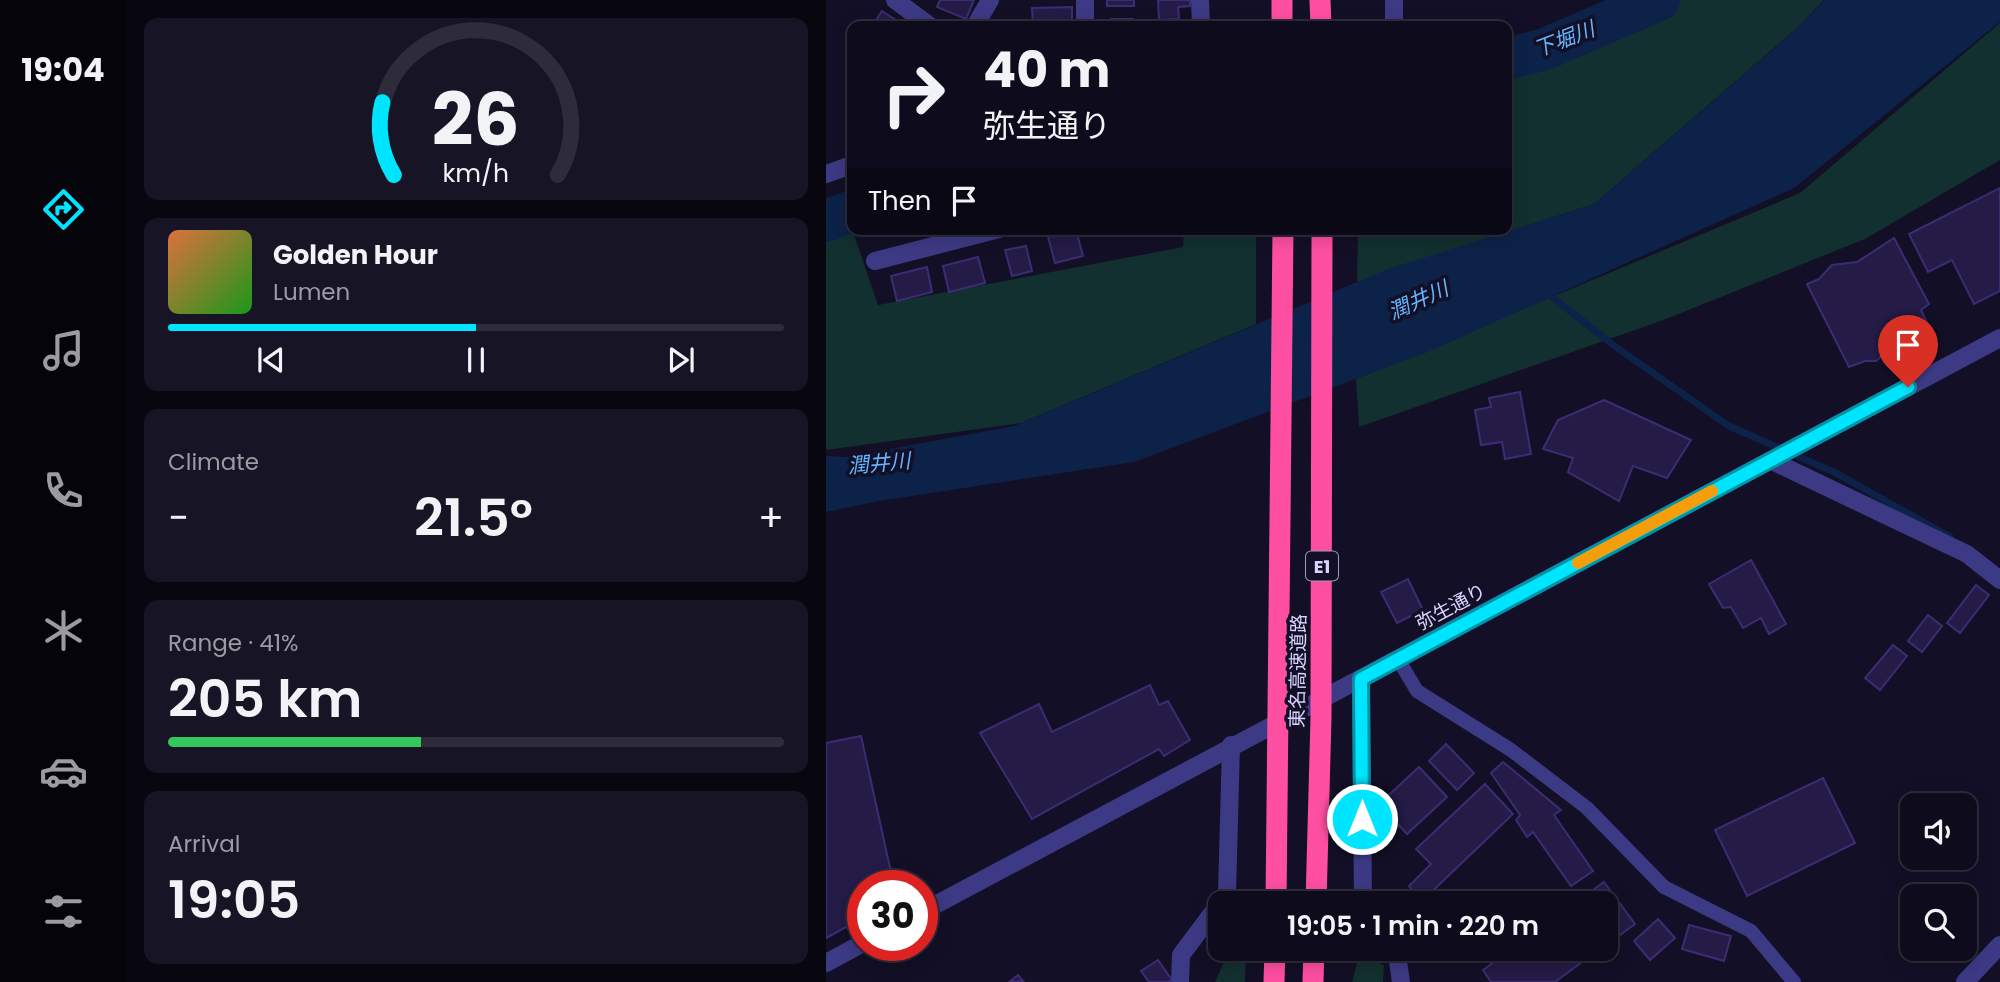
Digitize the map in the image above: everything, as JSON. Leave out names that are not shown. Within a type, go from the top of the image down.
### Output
[{"type":"highway","name":"東名高速道路","points":[[1276,891],[1283,235]]},
{"type":"highway","name":"東名高速道路","points":[[1315,891],[1321,718],[1322,235]]},
{"type":"highway","points":[[1274,982],[1275,961]]},
{"type":"highway","points":[[1313,982],[1314,961]]},
{"type":"street","points":[[895,0],[923,21]]},
{"type":"street","points":[[978,21],[990,0]]},
{"type":"street","points":[[1085,0],[1085,21]]},
{"type":"street","points":[[1200,0],[1201,21]]},
{"type":"street","points":[[1394,0],[1394,21]]},
{"type":"street","points":[[826,174],[847,167]]},
{"type":"street","points":[[875,261],[976,235]]},
{"type":"street","name":"弥生通り","points":[[938,903],[2000,338]]},
{"type":"street","points":[[1770,460],[1967,554],[2000,580]]},
{"type":"street","points":[[1361,679],[1363,891]]},
{"type":"street","points":[[1227,891],[1231,745]]},
{"type":"street","points":[[1180,982],[1181,955],[1208,919]]},
{"type":"street","points":[[1965,982],[2000,945]]},
{"type":"street","points":[[826,962],[847,951]]},
{"type":"street","points":[[1398,961],[1401,982]]},
{"type":"lane","points":[[1398,659],[1417,691],[1511,750],[1587,808],[1664,887],[1751,931],[1794,982]]},
{"type":"green space","points":[[1650,0],[1824,0],[1797,28],[1594,204],[1512,231],[1512,65],[1534,61]]},
{"type":"green space","points":[[2000,23],[2000,160],[1865,239],[1666,319],[1359,427],[1356,379],[1800,193]]},
{"type":"green space","points":[[847,221],[847,235],[854,235],[878,305],[1183,247],[1184,235],[1256,235],[1256,324],[1021,423],[826,450],[826,229]]},
{"type":"green space","points":[[1358,235],[1500,235],[1357,282]]},
{"type":"green space","points":[[1224,961],[1246,961],[1245,982],[1215,982]]},
{"type":"green space","points":[[1358,961],[1373,961],[1384,965],[1383,982],[1352,982]]},
{"type":"water","name":"潤井川","points":[[1825,0],[2000,0],[2000,22],[1794,188],[1430,351],[1134,462],[879,501],[826,512],[826,456],[847,457],[1014,426],[1388,269],[1496,235],[1512,235],[1512,230],[1594,204],[1792,33]]},
{"type":"building","points":[[940,0],[974,0],[966,19],[937,7]]},
{"type":"building","points":[[1107,0],[1134,0],[1134,6],[1107,6]]},
{"type":"building","points":[[1158,0],[1190,0],[1190,6],[1178,7],[1179,19],[1159,20]]},
{"type":"building","points":[[1072,7],[1072,21],[1033,21],[1032,8]]},
{"type":"building","points":[[882,11],[897,21],[875,21]]},
{"type":"building","points":[[1111,19],[1133,19],[1133,21]]},
{"type":"building","points":[[2000,188],[2000,291],[1974,304],[1952,260],[1928,272],[1909,234]]},
{"type":"building","points":[[1077,235],[1083,256],[1055,263],[1048,237]]},
{"type":"building","points":[[1894,238],[1929,304],[1921,310],[1929,327],[1904,338],[1876,361],[1865,361],[1849,367],[1807,284],[1819,279],[1832,265],[1857,262]]},
{"type":"building","points":[[1026,246],[1032,271],[1012,276],[1005,250]]},
{"type":"building","points":[[978,257],[985,283],[949,292],[943,266]]},
{"type":"building","points":[[927,267],[932,292],[897,301],[891,276]]},
{"type":"building","points":[[1520,392],[1531,454],[1505,459],[1502,442],[1481,445],[1475,410],[1491,407],[1489,398]]},
{"type":"building","points":[[1604,400],[1691,440],[1667,478],[1633,466],[1619,501],[1568,472],[1573,458],[1543,449],[1558,420]]},
{"type":"building","points":[[1751,560],[1786,624],[1769,634],[1761,618],[1743,628],[1731,607],[1723,608],[1709,584]]},
{"type":"building","points":[[1408,579],[1423,610],[1397,623],[1381,592]]},
{"type":"building","points":[[1976,585],[1989,595],[1960,633],[1947,623]]},
{"type":"building","points":[[1928,615],[1942,626],[1922,652],[1908,641]]},
{"type":"building","points":[[1893,645],[1907,656],[1880,690],[1865,678]]},
{"type":"building","points":[[1150,685],[1159,705],[1168,701],[1190,740],[1164,756],[1159,749],[1032,819],[980,733],[1039,704],[1052,732]]},
{"type":"building","points":[[861,736],[890,870],[847,870],[847,927],[826,938],[826,743]]},
{"type":"building","points":[[1446,744],[1474,773],[1457,790],[1429,761]]},
{"type":"building","points":[[1503,762],[1561,810],[1554,815],[1593,871],[1571,886],[1533,832],[1527,837],[1516,820],[1520,815],[1491,773]]},
{"type":"building","points":[[1419,767],[1447,797],[1407,834],[1379,804]]},
{"type":"building","points":[[1823,778],[1855,843],[1747,896],[1715,830]]},
{"type":"building","points":[[1485,784],[1513,814],[1432,891],[1413,891],[1409,886],[1431,864],[1416,849]]},
{"type":"building","points":[[1604,882],[1611,891],[1592,891]]},
{"type":"building","points":[[1618,901],[1635,924],[1618,936]]},
{"type":"building","points":[[1658,919],[1675,938],[1650,960],[1634,941]]},
{"type":"building","points":[[1689,925],[1731,936],[1724,961],[1682,949]]},
{"type":"building","points":[[1158,960],[1172,980],[1149,982],[1141,971]]},
{"type":"building","points":[[1495,961],[1583,961],[1555,982],[1491,982],[1483,970]]},
{"type":"building","points":[[1018,975],[1023,981],[1009,982]]},
{"type":"waterway","name":"下堀川","points":[[1512,58],[1545,49],[1659,0]]},
{"type":"waterway","name":"下堀川","points":[[826,221],[847,213]]},
{"type":"waterway","points":[[1546,292],[1613,345],[1729,426],[1836,473],[1950,537]]},
{"type":"slow traffic","points":[[1578,563],[1712,491]]},
{"type":"route","points":[[1362,819],[1361,679],[1908,387]]}]
